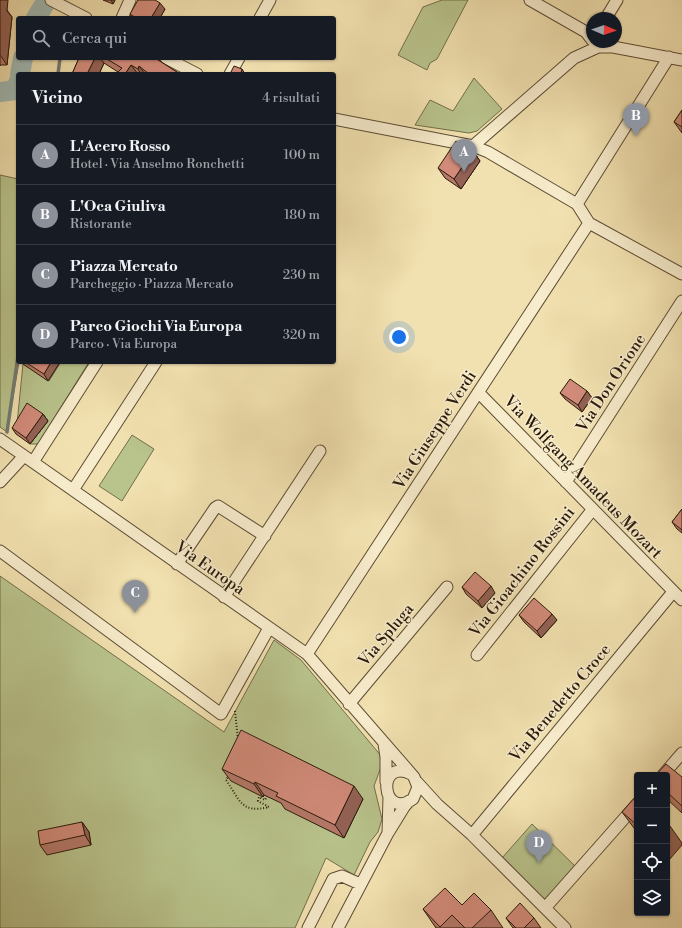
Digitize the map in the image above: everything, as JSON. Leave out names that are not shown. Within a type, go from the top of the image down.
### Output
[{"type":"street","points":[[123,16],[130,0]]},
{"type":"street","points":[[261,16],[270,0]]},
{"type":"street","points":[[530,0],[586,32]]},
{"type":"street","points":[[610,12],[617,0]]},
{"type":"street","points":[[53,1],[82,16]]},
{"type":"street","points":[[474,146],[574,58],[589,48]]},
{"type":"street","points":[[619,48],[682,60]]},
{"type":"street","points":[[578,204],[669,57]]},
{"type":"street","points":[[170,60],[193,72]]},
{"type":"street","points":[[231,72],[238,60]]},
{"type":"street","points":[[336,119],[474,146],[488,152],[578,204],[589,223],[682,274]]},
{"type":"street","name":"Via Giuseppe Verdi","points":[[306,654],[479,393],[589,223]]},
{"type":"street","name":"Via Don Orione","points":[[566,482],[682,301]]},
{"type":"street","points":[[0,482],[28,459],[96,364]]},
{"type":"street","points":[[73,490],[155,364]]},
{"type":"street","name":"Via Wolfgang Amadeus Mozart","points":[[479,393],[682,600]]},
{"type":"street","name":"Via Europa","points":[[0,439],[224,598],[306,654],[437,804],[472,835],[565,928]]},
{"type":"street","points":[[224,598],[320,451]]},
{"type":"street","points":[[177,564],[215,508],[218,506],[265,536]]},
{"type":"street","name":"Via Gioachino Rossini","points":[[477,655],[593,509]]},
{"type":"street","points":[[0,551],[221,714],[268,628]]},
{"type":"street","name":"Via Spluga","points":[[349,704],[447,587]]},
{"type":"street","name":"Via Benedetto Croce","points":[[472,835],[673,592]]},
{"type":"street","points":[[384,743],[386,757],[386,792],[389,797],[397,802],[411,800]]},
{"type":"street","points":[[666,772],[682,753]]},
{"type":"street","points":[[338,928],[388,833],[404,807],[417,792],[414,778],[401,771],[392,774],[386,782]]},
{"type":"street","points":[[388,833],[389,797]]},
{"type":"street","name":"Via Europa","points":[[411,800],[437,804]]},
{"type":"street","points":[[545,908],[634,807]]},
{"type":"street","points":[[308,928],[333,879],[342,876],[360,884]]},
{"type":"path","points":[[235,711],[239,747]]},
{"type":"path","points":[[229,774],[226,780],[245,807],[251,810],[269,807],[258,801],[259,797],[265,800],[267,796]]},
{"type":"green space","points":[[442,0],[468,0],[437,59],[430,63],[427,70],[398,55],[423,7]]},
{"type":"green space","points":[[474,78],[502,109],[477,131],[469,133],[415,125],[430,100],[453,111]]},
{"type":"green space","points":[[0,175],[16,179],[16,364],[19,364],[7,432],[0,427]]},
{"type":"green space","points":[[23,364],[49,381],[60,364],[88,364],[38,444],[30,444],[48,421],[16,434]]},
{"type":"green space","points":[[132,435],[154,449],[122,501],[99,486]]},
{"type":"green space","points":[[0,576],[224,732],[274,640],[301,660],[382,757],[381,767],[374,786],[382,819],[378,832],[370,842],[354,875],[326,858],[295,928],[0,928]]},
{"type":"green space","points":[[532,824],[577,868],[546,903],[502,858]]},
{"type":"building","points":[[138,0],[155,0],[160,3],[152,16],[133,16],[130,14]]},
{"type":"building","points":[[78,60],[94,60],[88,72],[73,72]]},
{"type":"building","points":[[108,60],[158,60],[177,72],[146,72],[139,66],[138,69],[131,65],[126,72],[118,72],[122,68]]},
{"type":"building","points":[[234,66],[242,69],[241,72],[231,72]]},
{"type":"building","points":[[682,110],[682,127],[674,122]]},
{"type":"building","points":[[456,141],[473,151],[454,179],[438,168]]},
{"type":"building","points":[[28,364],[50,364],[44,374]]},
{"type":"building","points":[[570,379],[587,391],[578,405],[560,393]]},
{"type":"building","points":[[27,403],[43,414],[26,438],[12,428]]},
{"type":"building","points":[[682,509],[682,530],[672,522]]},
{"type":"building","points":[[475,572],[491,586],[478,601],[462,587]]},
{"type":"building","points":[[534,598],[552,614],[537,631],[519,615]]},
{"type":"building","points":[[241,730],[354,786],[335,825],[276,796],[278,793],[222,769]]},
{"type":"building","points":[[666,764],[682,777],[682,806],[670,795],[670,772],[659,772]]},
{"type":"building","points":[[634,798],[634,822],[622,812]]},
{"type":"building","points":[[82,822],[85,835],[40,845],[38,831]]},
{"type":"building","points":[[445,888],[462,905],[474,893],[491,910],[472,928],[465,928],[452,915],[440,927],[423,909]]},
{"type":"building","points":[[520,903],[534,918],[524,928],[516,928],[506,918]]},
{"type":"waterway","points":[[37,16],[47,0]]},
{"type":"waterway","points":[[20,72],[23,60]]},
{"type":"waterway","points":[[58,72],[60,60]]},
{"type":"waterway","points":[[0,92],[16,90]]},
{"type":"waterway","points":[[7,432],[17,364]]},
{"type":"place","name":"L'Oca Giuliva","points":[[636,136]]},
{"type":"place","name":"L'Acero Rosso","points":[[464,172]]},
{"type":"place","name":"Piazza Mercato","points":[[135,613]]},
{"type":"place","name":"Parco Giochi Via Europa","points":[[539,863]]}]
